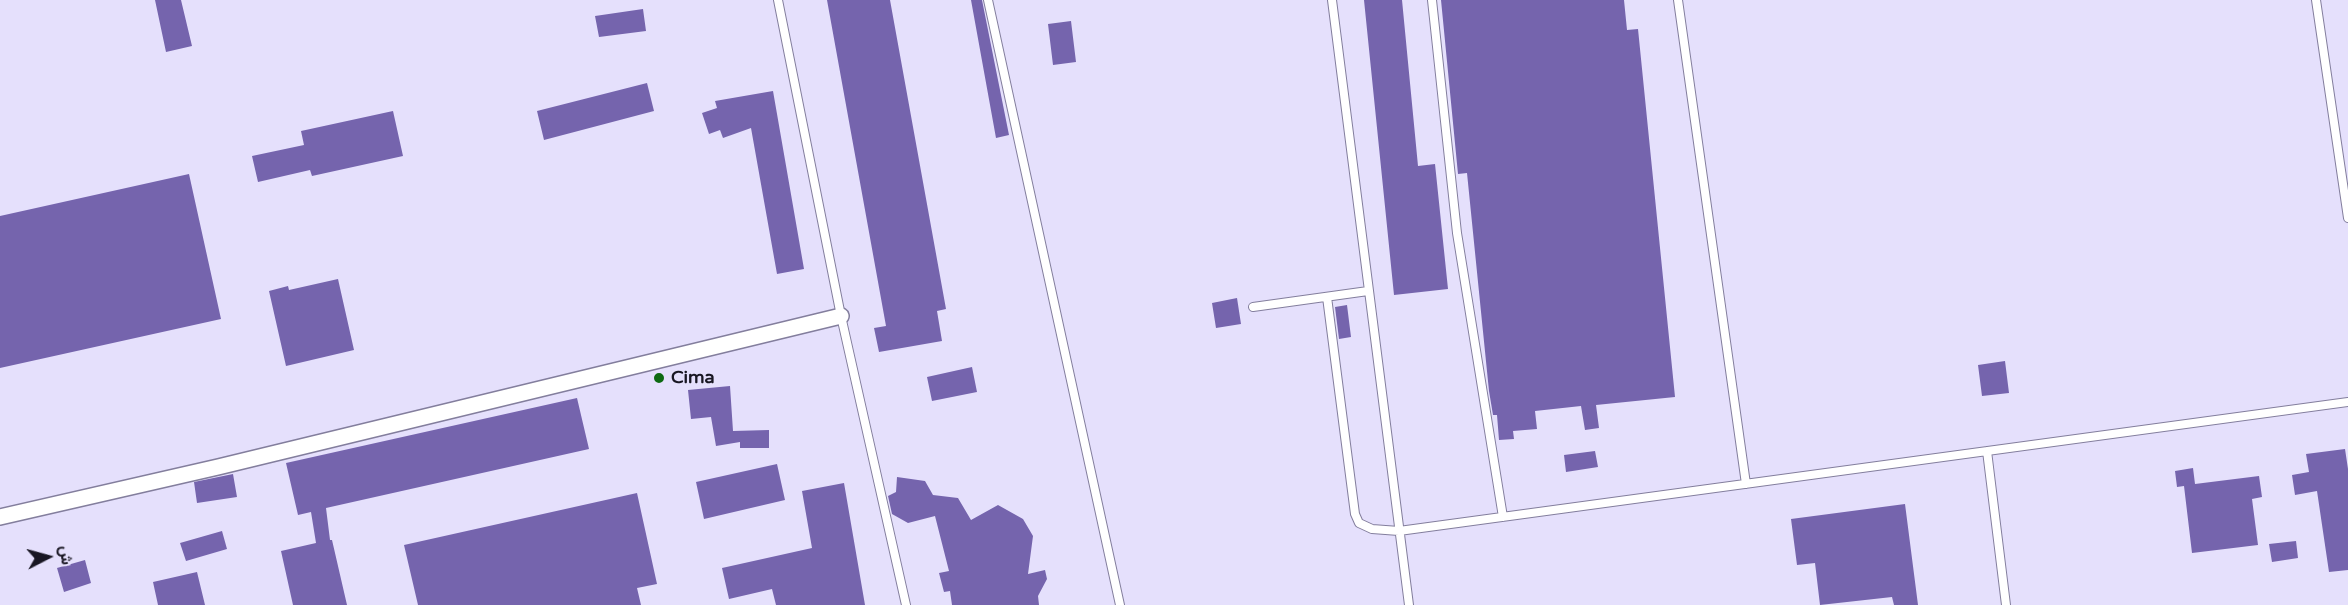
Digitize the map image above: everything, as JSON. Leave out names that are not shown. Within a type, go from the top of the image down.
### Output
[{"type":"street","points":[[0,517],[218,467],[841,316]]},
{"type":"lane","points":[[778,0],[841,316],[906,605]]},
{"type":"lane","points":[[988,0],[1120,605]]},
{"type":"lane","points":[[1332,0],[1409,605]]},
{"type":"lane","points":[[1432,0],[1457,233],[1503,517]]},
{"type":"lane","points":[[1679,0],[1746,484]]},
{"type":"lane","points":[[2316,0],[2347,197],[2348,218]]},
{"type":"lane","points":[[1253,307],[1368,291]]},
{"type":"lane","points":[[1327,297],[1355,514],[1359,523],[1372,528],[1399,531],[2348,402]]},
{"type":"lane","points":[[1987,451],[2006,605]]},
{"type":"building","points":[[155,0],[181,0],[192,46],[166,52]]},
{"type":"building","points":[[827,0],[890,0],[946,309],[937,311],[942,341],[879,352],[874,328],[886,326]]},
{"type":"building","points":[[971,0],[982,0],[1009,135],[996,138]]},
{"type":"building","points":[[1364,0],[1402,0],[1418,166],[1435,164],[1448,289],[1394,295]]},
{"type":"building","points":[[1441,0],[1624,0],[1627,30],[1638,29],[1675,397],[1596,405],[1599,428],[1585,430],[1581,406],[1535,411],[1537,429],[1513,431],[1514,439],[1499,440],[1497,415],[1493,415],[1489,391],[1467,173],[1458,174]]},
{"type":"building","points":[[643,9],[646,31],[599,37],[595,16]]},
{"type":"building","points":[[1071,21],[1076,62],[1053,65],[1048,24]]},
{"type":"building","points":[[647,83],[654,111],[544,140],[537,111]]},
{"type":"building","points":[[773,91],[804,269],[777,274],[751,128],[723,138],[720,130],[709,134],[702,113],[717,108],[715,101]]},
{"type":"building","points":[[393,111],[403,156],[312,176],[310,170],[258,182],[252,156],[304,145],[301,131]]},
{"type":"building","points":[[189,174],[221,319],[0,368],[0,216]]},
{"type":"building","points":[[338,279],[354,350],[286,366],[269,291],[288,286],[289,290]]},
{"type":"building","points":[[1237,298],[1241,324],[1216,328],[1212,303]]},
{"type":"building","points":[[1347,305],[1351,337],[1339,339],[1335,307]]},
{"type":"building","points":[[2005,361],[2009,393],[1982,396],[1978,365]]},
{"type":"building","points":[[972,367],[977,392],[932,401],[927,377]]},
{"type":"building","points":[[730,386],[733,431],[769,430],[769,448],[740,448],[740,442],[716,446],[711,417],[691,419],[688,390]]},
{"type":"building","points":[[577,398],[589,449],[326,508],[330,540],[332,540],[347,605],[293,605],[281,551],[316,543],[311,512],[298,515],[286,463]]},
{"type":"building","points":[[2345,449],[2348,469],[2348,570],[2329,572],[2317,491],[2295,495],[2292,475],[2309,472],[2306,454]]},
{"type":"building","points":[[1595,451],[1598,467],[1566,472],[1564,455]]},
{"type":"building","points":[[777,464],[785,500],[704,519],[696,482]]},
{"type":"building","points":[[2193,468],[2195,484],[2259,476],[2262,497],[2252,499],[2258,545],[2192,553],[2184,486],[2177,487],[2175,471]]},
{"type":"building","points":[[233,474],[237,497],[197,503],[194,482]]},
{"type":"building","points":[[897,477],[925,481],[933,495],[958,498],[971,520],[998,505],[1023,519],[1033,536],[1028,574],[1045,570],[1047,579],[1038,596],[1039,605],[952,605],[950,591],[944,592],[939,573],[949,571],[935,516],[908,523],[892,514],[888,496],[896,492]]},
{"type":"building","points":[[844,483],[865,605],[776,605],[772,589],[729,599],[722,568],[812,548],[802,491]]},
{"type":"building","points":[[637,493],[657,584],[637,588],[641,605],[418,605],[404,545]]},
{"type":"building","points":[[1905,504],[1918,605],[1894,605],[1892,597],[1820,605],[1815,563],[1797,565],[1791,519]]},
{"type":"building","points":[[222,531],[227,549],[186,561],[180,543]]},
{"type":"building","points":[[2296,541],[2298,558],[2272,562],[2269,544]]},
{"type":"building","points":[[85,560],[91,583],[64,592],[57,568]]},
{"type":"building","points":[[197,572],[205,605],[158,605],[153,582]]},
{"type":"place","name":"Cima","points":[[659,378]]}]
